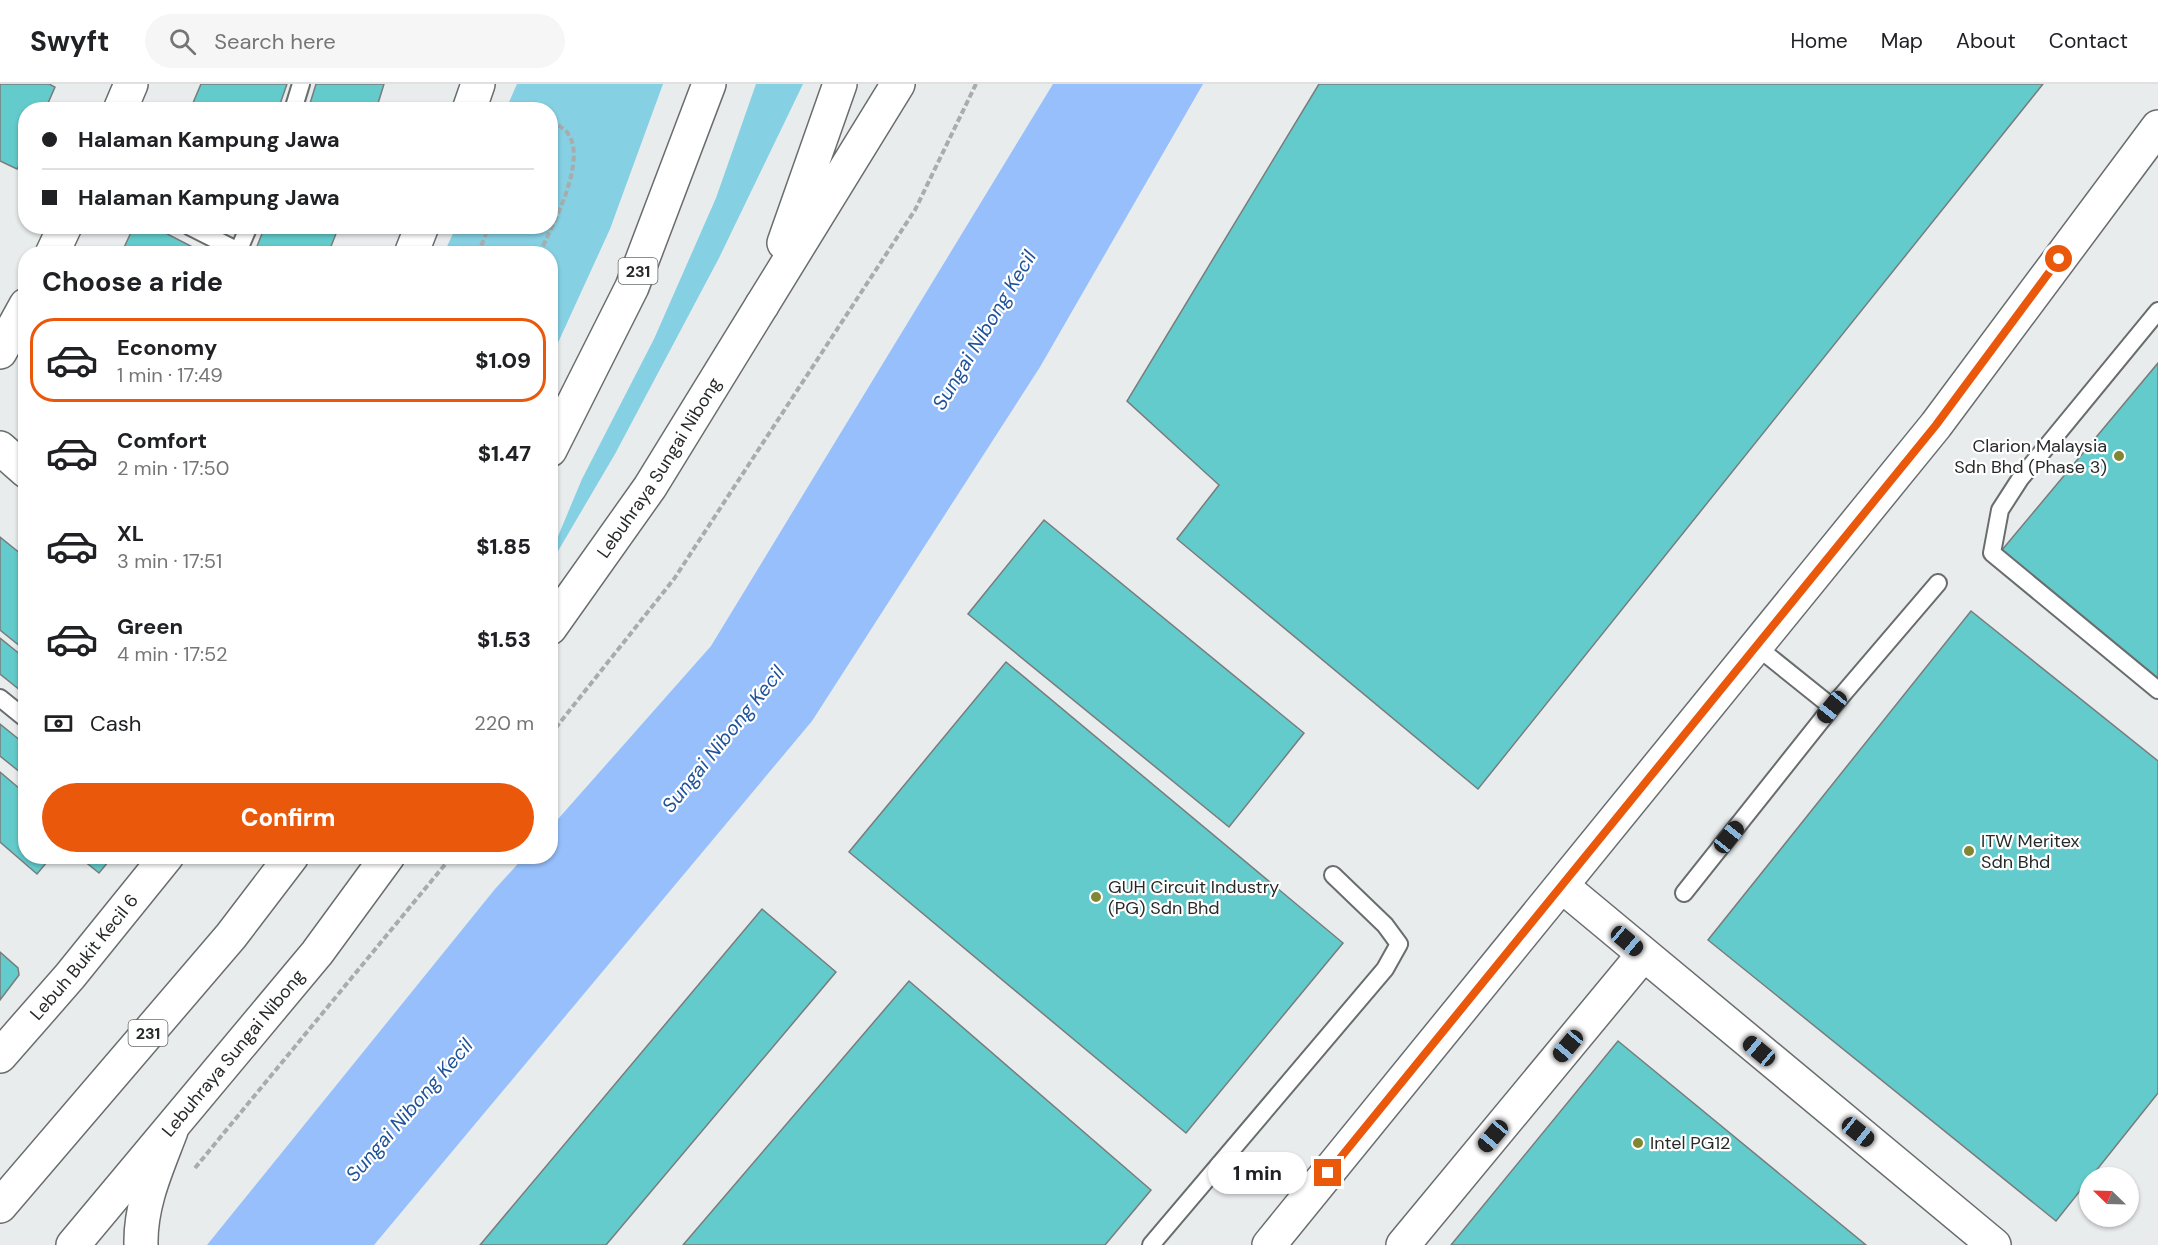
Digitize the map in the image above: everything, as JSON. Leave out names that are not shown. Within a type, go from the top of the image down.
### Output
[{"type":"main road","points":[[123,102],[131,84]]},
{"type":"main road","points":[[472,102],[478,84]]},
{"type":"main road","name":"231","points":[[558,434],[632,287],[709,84]]},
{"type":"main road","points":[[762,304],[840,84]]},
{"type":"main road","points":[[762,304],[898,84]]},
{"type":"main road","points":[[1269,1245],[1936,425],[2156,132]]},
{"type":"main road","name":"Lebuhraya Sungai Nibong","points":[[558,617],[650,487],[762,304]]},
{"type":"main road","points":[[0,352],[18,319]]},
{"type":"main road","points":[[0,448],[18,464]]},
{"type":"main road","name":"Lebuh Bukit Kecil 6","points":[[0,1056],[70,976],[160,864]]},
{"type":"main road","name":"231","points":[[0,1206],[231,936],[286,864]]},
{"type":"main road","name":"Lebuhraya Sungai Nibong","points":[[73,1245],[317,953],[382,864]]},
{"type":"main road","points":[[1562,886],[1994,1245]]},
{"type":"main road","points":[[1403,1245],[1643,955]]},
{"type":"main road","points":[[141,1245],[141,1229],[148,1192],[173,1127]]},
{"type":"lane","points":[[295,102],[301,84]]},
{"type":"lane","points":[[204,234],[227,246]]},
{"type":"lane","points":[[2158,311],[2020,479],[2000,510],[1992,553],[2158,690]]},
{"type":"lane","points":[[1684,893],[1832,707],[1938,583]]},
{"type":"lane","points":[[1756,646],[1832,707]]},
{"type":"lane","points":[[0,698],[18,713]]},
{"type":"lane","points":[[1151,1245],[1385,969],[1399,944],[1385,925],[1333,875]]},
{"type":"path","points":[[558,725],[674,579],[915,210],[976,84]]},
{"type":"path","points":[[558,126],[567,132],[575,154],[566,194],[558,212]]},
{"type":"path","points":[[195,1169],[446,864]]},
{"type":"shaded area","points":[[517,84],[663,84],[610,229],[558,343],[558,246],[447,246],[453,234],[558,234],[558,102],[509,102]]},
{"type":"shaded area","points":[[756,84],[803,84],[719,258],[615,454],[558,551],[558,536],[582,479],[654,339],[716,198]]},
{"type":"water","name":"Sungai Nibong Kecil","points":[[1053,84],[1203,84],[1040,367],[812,721],[374,1245],[207,1245],[518,864],[558,864],[558,819],[711,646]]},
{"type":"building","points":[[0,84],[49,84],[55,87],[48,102],[18,102],[18,167],[17,169],[0,161]]},
{"type":"building","points":[[201,84],[287,84],[281,102],[193,102]]},
{"type":"building","points":[[316,84],[384,84],[378,102],[310,102]]},
{"type":"building","points":[[1319,84],[2043,84],[1478,789],[1177,539],[1219,485],[1127,401]]},
{"type":"building","points":[[130,234],[167,234],[191,246],[125,246]]},
{"type":"building","points":[[262,234],[336,234],[331,246],[257,246]]},
{"type":"building","name":"Clarion Malaysia Sdn Bhd (Phase 3)","points":[[2158,363],[2158,681],[2002,550]]},
{"type":"building","points":[[1044,520],[1304,733],[1229,827],[968,614]]},
{"type":"building","points":[[0,537],[18,552],[18,645],[0,630]]},
{"type":"building","name":"ITW Meritex Sdn Bhd","points":[[1971,611],[2158,761],[2158,1093],[2099,1167],[2079,1167],[2079,1192],[2056,1221],[1708,940]]},
{"type":"building","points":[[0,638],[18,653],[18,689],[0,674]]},
{"type":"building","name":"GUH Circuit Industry (PG) Sdn Bhd","points":[[1006,662],[1343,943],[1186,1133],[849,852]]},
{"type":"building","points":[[0,724],[18,739],[18,771],[0,756]]},
{"type":"building","points":[[0,772],[18,787],[18,858],[0,842]]},
{"type":"building","points":[[25,864],[45,864],[37,874]]},
{"type":"building","points":[[88,864],[106,864],[99,873]]},
{"type":"building","points":[[762,909],[836,972],[606,1245],[480,1245]]},
{"type":"building","points":[[0,952],[18,968],[19,975],[0,1000]]},
{"type":"building","points":[[909,981],[1151,1190],[1105,1245],[683,1245]]},
{"type":"building","name":"Intel PG12","points":[[1618,1041],[1866,1245],[1451,1245]]},
{"type":"place","name":"Clarion Malaysia Sdn Bhd (Phase 3)","points":[[2119,456]]},
{"type":"place","name":"ITW Meritex Sdn Bhd","points":[[1969,851]]},
{"type":"place","name":"GUH Circuit Industry (PG) Sdn Bhd","points":[[1096,897]]},
{"type":"place","name":"Intel PG12","points":[[1638,1143]]},
{"type":"route","points":[[1328,1173],[1936,425],[2059,259]]}]
